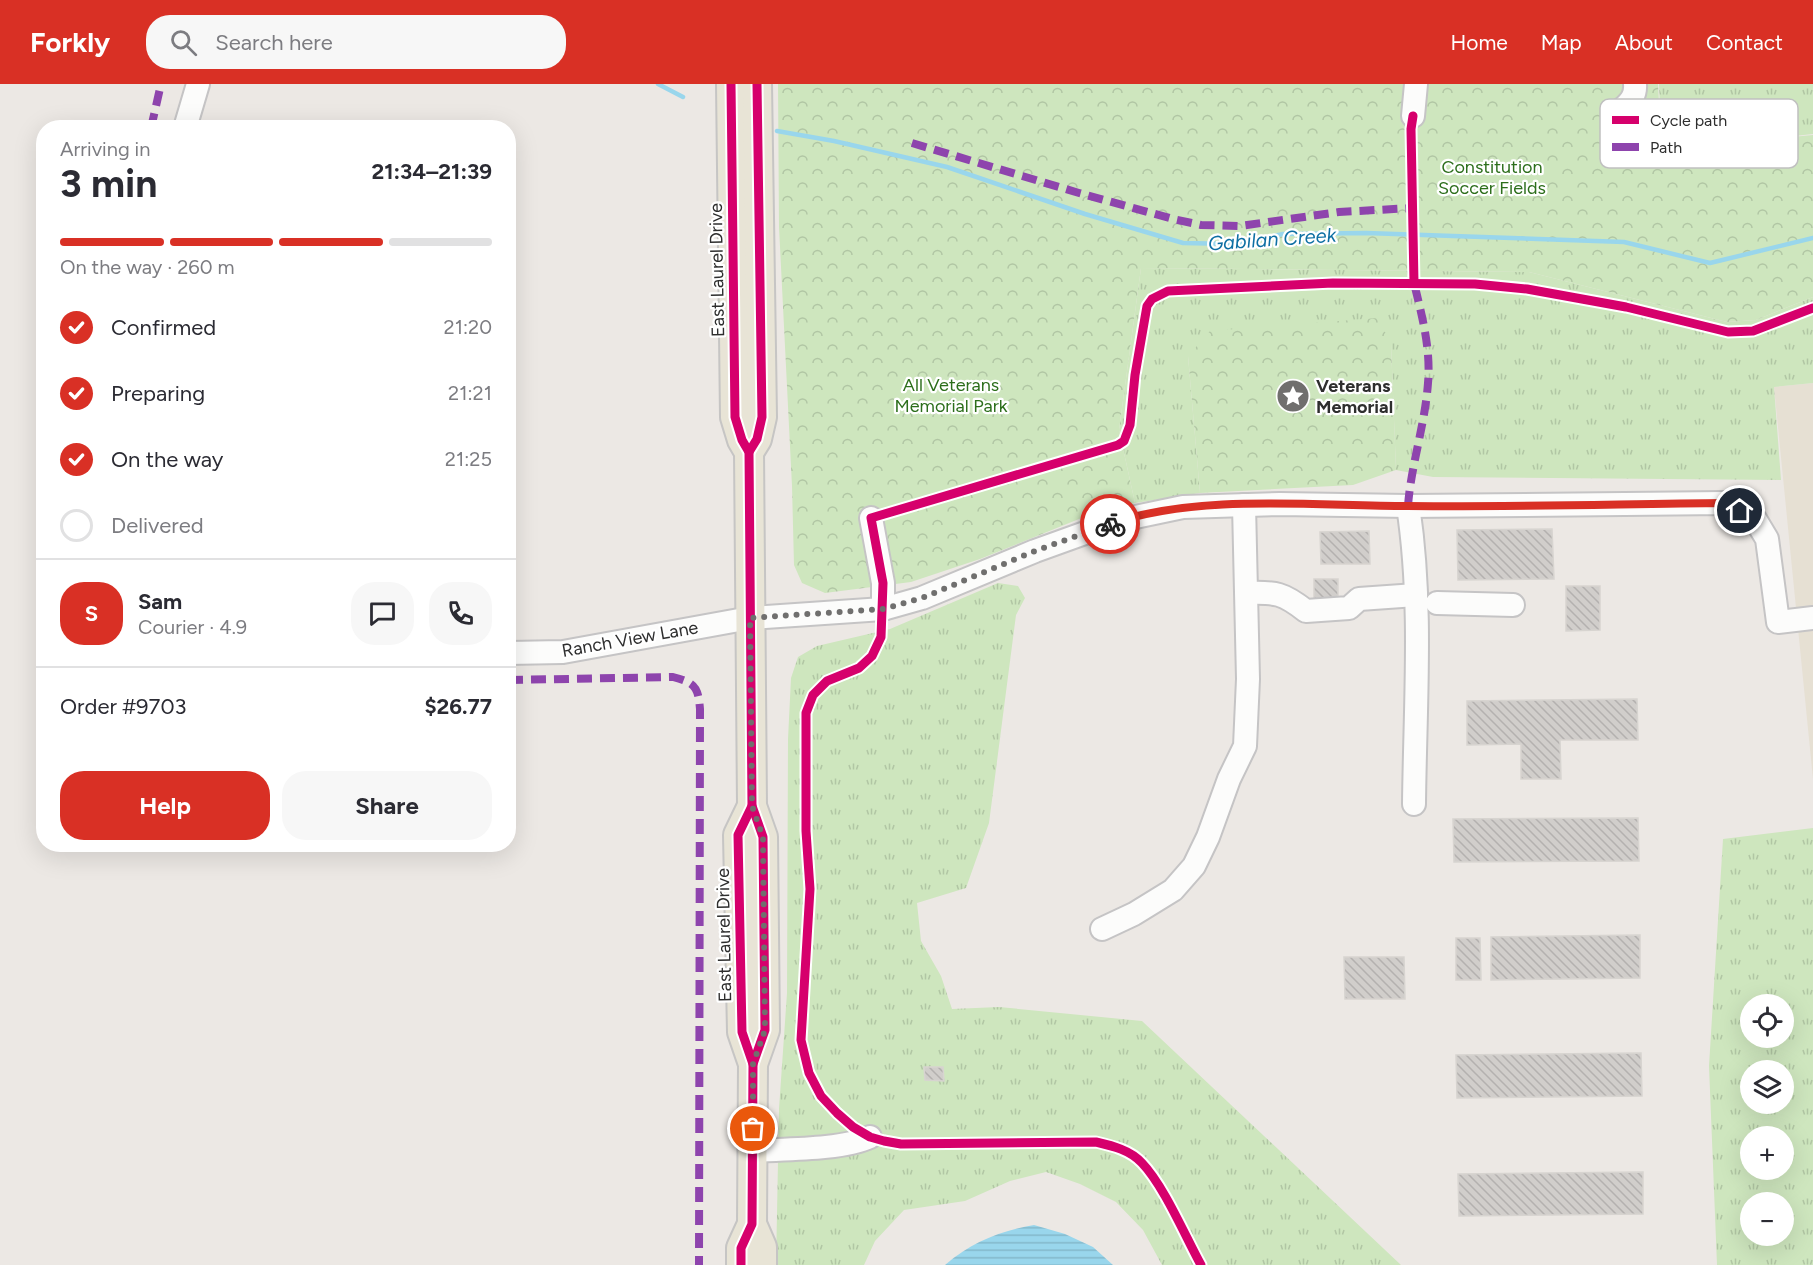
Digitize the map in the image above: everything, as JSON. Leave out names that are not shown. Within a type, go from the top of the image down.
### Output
[{"type":"main road","name":"East Laurel Drive","points":[[731,84],[735,417],[742,440],[749,452],[752,806],[763,837],[765,1030],[753,1064],[752,1224],[741,1248],[741,1265]]},
{"type":"main road","name":"East Laurel Drive","points":[[749,452],[757,439],[762,417],[757,84]]},
{"type":"main road","name":"East Laurel Drive","points":[[752,1224],[762,1247],[762,1265]]},
{"type":"street","points":[[187,120],[198,84]]},
{"type":"street","points":[[1413,116],[1416,84]]},
{"type":"street","points":[[1632,99],[1636,91],[1635,84]]},
{"type":"street","name":"Ranch View Lane","points":[[516,653],[563,652],[750,618],[883,609],[922,598],[1035,551],[1121,520],[1183,507],[1245,505],[1725,503],[1755,519],[1767,539],[1778,622],[1813,618]]},
{"type":"street","points":[[1102,929],[1134,914],[1173,890],[1194,866],[1208,837],[1229,779],[1245,746],[1248,680],[1245,505]]},
{"type":"street","points":[[1408,506],[1422,599],[1414,804]]},
{"type":"street","points":[[871,518],[883,583],[883,609]]},
{"type":"street","points":[[1247,593],[1271,592],[1290,598],[1306,610],[1348,608],[1359,598],[1422,599],[1513,605]]},
{"type":"street","points":[[753,1150],[797,1149],[859,1142],[870,1137]]},
{"type":"shaded area","points":[[1813,383],[1813,779],[1774,387]]},
{"type":"green space","points":[[778,84],[1658,84],[1659,99],[1600,99],[1600,168],[1798,168],[1798,136],[1813,135],[1813,297],[1756,320],[1727,322],[1529,272],[1141,268],[1119,430],[1135,503],[1079,519],[980,559],[911,582],[825,593],[802,583],[794,565],[779,227]]},
{"type":"green space","points":[[1659,84],[1813,84],[1813,134],[1798,136],[1798,99],[1660,99]]},
{"type":"green space","points":[[1141,268],[1529,272],[1727,322],[1756,320],[1813,297],[1813,383],[1774,387],[1781,480],[1433,477],[1396,470],[1391,344],[1188,356],[1200,493],[1135,503],[1119,430]]},
{"type":"green space","points":[[1378,318],[1391,344],[1396,470],[1353,485],[1200,493],[1188,356],[1210,331]]},
{"type":"green space","points":[[998,583],[1018,586],[1025,598],[1016,615],[989,823],[966,888],[917,903],[921,941],[941,976],[952,1009],[999,1007],[1142,1021],[1401,1265],[1162,1265],[1143,1230],[1116,1202],[1080,1184],[1046,1172],[1010,1181],[965,1201],[904,1210],[875,1241],[864,1265],[776,1265],[779,1109],[787,993],[788,739],[791,678],[798,657],[817,646],[890,629]]},
{"type":"green space","points":[[1813,828],[1813,1265],[1717,1265],[1709,1066],[1723,839]]},
{"type":"water","points":[[1034,1225],[1065,1234],[1093,1247],[1113,1265],[945,1265],[987,1239]]},
{"type":"building","points":[[1552,529],[1554,579],[1458,580],[1457,530]]},
{"type":"building","points":[[1369,531],[1370,564],[1321,564],[1320,532]]},
{"type":"building","points":[[1314,579],[1338,579],[1338,607],[1314,607]]},
{"type":"building","points":[[1566,586],[1600,586],[1600,630],[1566,631]]},
{"type":"building","points":[[1637,699],[1638,740],[1560,740],[1561,779],[1521,779],[1521,744],[1467,745],[1467,701]]},
{"type":"building","points":[[1638,818],[1639,861],[1454,862],[1453,819]]},
{"type":"building","points":[[1640,935],[1640,978],[1491,980],[1491,937]]},
{"type":"building","points":[[1456,938],[1480,938],[1481,980],[1456,980]]},
{"type":"building","points":[[1344,957],[1404,957],[1405,999],[1345,999]]},
{"type":"building","points":[[1641,1053],[1642,1096],[1457,1098],[1456,1055]]},
{"type":"building","points":[[924,1067],[943,1067],[944,1081],[925,1080]]},
{"type":"building","points":[[1643,1172],[1643,1214],[1459,1216],[1458,1174]]},
{"type":"waterway","name":"Gabilan Creek","points":[[658,84],[683,97]]},
{"type":"waterway","name":"Gabilan Creek","points":[[777,131],[834,141],[947,167],[1085,214],[1183,243],[1235,244],[1283,234],[1366,233],[1624,242],[1710,263],[1813,238]]},
{"type":"marked path","points":[[153,120],[161,84]]},
{"type":"marked path","points":[[912,143],[1079,193],[1201,225],[1240,226],[1339,212],[1413,208]]},
{"type":"marked path","points":[[1408,506],[1429,370],[1425,333],[1414,283]]},
{"type":"marked path","points":[[516,680],[673,677],[691,684],[698,695],[700,709],[699,1265]]},
{"type":"cycle path","points":[[731,84],[735,417],[742,440],[749,452],[752,806],[763,837],[765,1030],[753,1064],[752,1224],[741,1248],[741,1265]]},
{"type":"cycle path","points":[[749,452],[757,439],[762,417],[757,84]]},
{"type":"cycle path","points":[[1413,116],[1411,129],[1414,283]]},
{"type":"cycle path","points":[[1201,1265],[1158,1185],[1142,1163],[1127,1152],[1096,1142],[901,1144],[884,1141],[870,1137],[853,1127],[837,1113],[821,1096],[809,1073],[801,1040],[810,889],[806,831],[806,713],[813,695],[827,681],[859,668],[872,656],[881,637],[883,583],[871,518],[1118,445],[1124,441],[1130,425],[1135,375],[1147,306],[1152,299],[1168,291],[1333,283],[1475,284],[1527,289],[1626,307],[1728,332],[1753,331],[1813,308]]},
{"type":"cycle path","points":[[752,806],[738,835],[742,1032],[753,1064]]},
{"type":"way so far","points":[[753,1129],[753,1064],[765,1030],[763,837],[752,806],[750,618],[883,609],[922,598],[1035,551],[1110,524]]},
{"type":"place","name":"Veterans Memorial","points":[[1293,396]]},
{"type":"route","points":[[1110,524],[1183,507],[1262,504],[1408,506],[1725,503],[1740,511]]},
{"type":"park label","name":"Constitution Soccer Fields","points":[[1492,178]]},
{"type":"park label","name":"All Veterans Memorial Park","points":[[951,395]]}]
